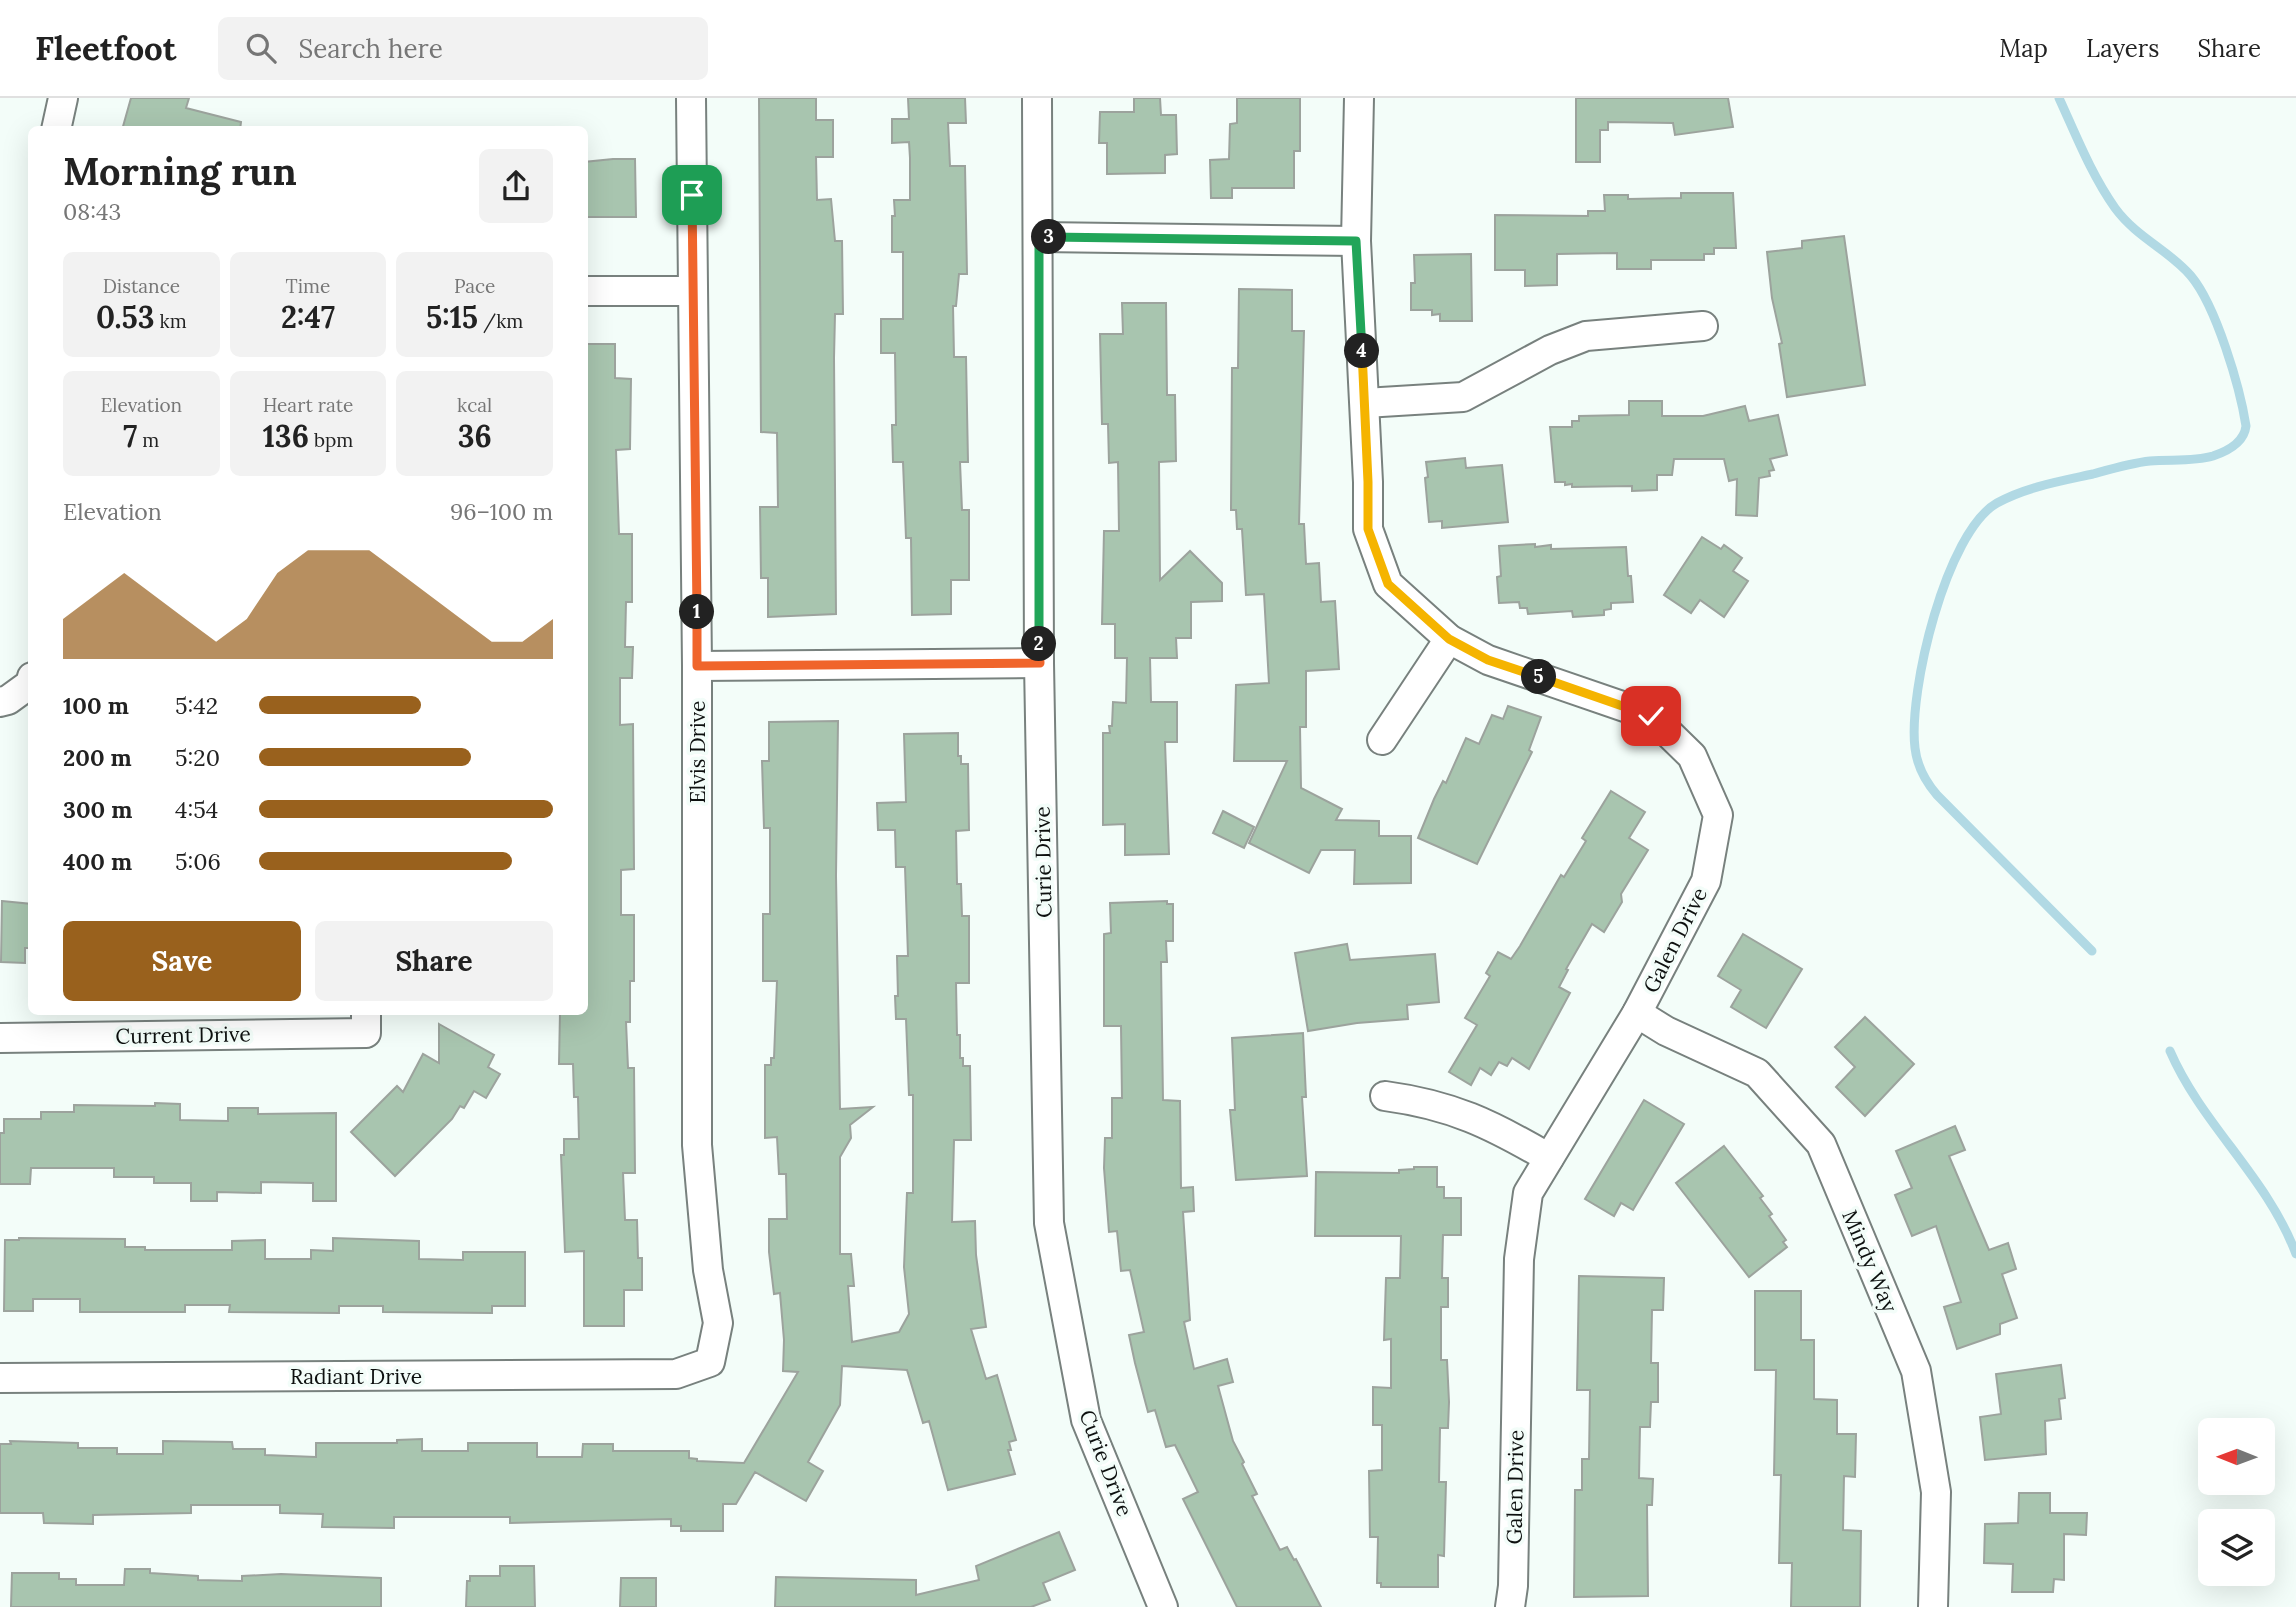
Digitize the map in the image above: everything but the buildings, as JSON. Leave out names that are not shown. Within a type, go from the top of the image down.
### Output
[{"type":"street","points":[[57,126],[64,98]]},
{"type":"street","name":"Elvis Drive","points":[[691,98],[697,666],[696,1146],[708,1270],[718,1323],[710,1362]]},
{"type":"street","name":"Curie Drive","points":[[1037,98],[1040,663],[1049,1223],[1086,1420],[1161,1607]]},
{"type":"street","name":"Galen Drive","points":[[1359,98],[1356,241],[1365,403],[1368,529],[1388,584],[1449,639],[1488,660],[1651,716],[1692,756],[1718,816],[1706,881],[1637,1013],[1528,1193],[1519,1259],[1513,1586],[1510,1607]]},
{"type":"street","points":[[1039,237],[1356,241]]},
{"type":"street","points":[[588,291],[693,291]]},
{"type":"street","points":[[1365,403],[1463,397],[1550,350],[1586,336],[1703,326]]},
{"type":"street","points":[[1381,740],[1449,639]]},
{"type":"street","points":[[697,666],[1040,663]]},
{"type":"street","points":[[0,702],[8,700],[28,683]]},
{"type":"street","name":"Mindy Way","points":[[1637,1013],[1666,1031],[1756,1073],[1821,1144],[1916,1371],[1936,1492],[1933,1607]]},
{"type":"street","name":"Current Drive","points":[[0,1038],[366,1022]]},
{"type":"street","points":[[1385,1096],[1427,1102],[1494,1125],[1549,1158]]},
{"type":"street","name":"Radiant Drive","points":[[0,1378],[676,1374],[710,1362]]},
{"type":"waterway","points":[[2059,98],[2091,168],[2115,208],[2133,228],[2182,267],[2200,289],[2226,348],[2246,426],[2239,442],[2213,456],[2128,465],[2056,482],[1997,503],[1979,520],[1962,546],[1934,615],[1924,654],[1914,723],[1915,748],[1922,773],[1937,795],[2092,951]]},
{"type":"waterway","points":[[2170,1051],[2199,1103],[2269,1200],[2296,1254]]},
{"type":"route","points":[[692,195],[697,666],[1040,663],[1039,237],[1356,241],[1368,529],[1388,584],[1449,639],[1488,660],[1651,716]]}]
